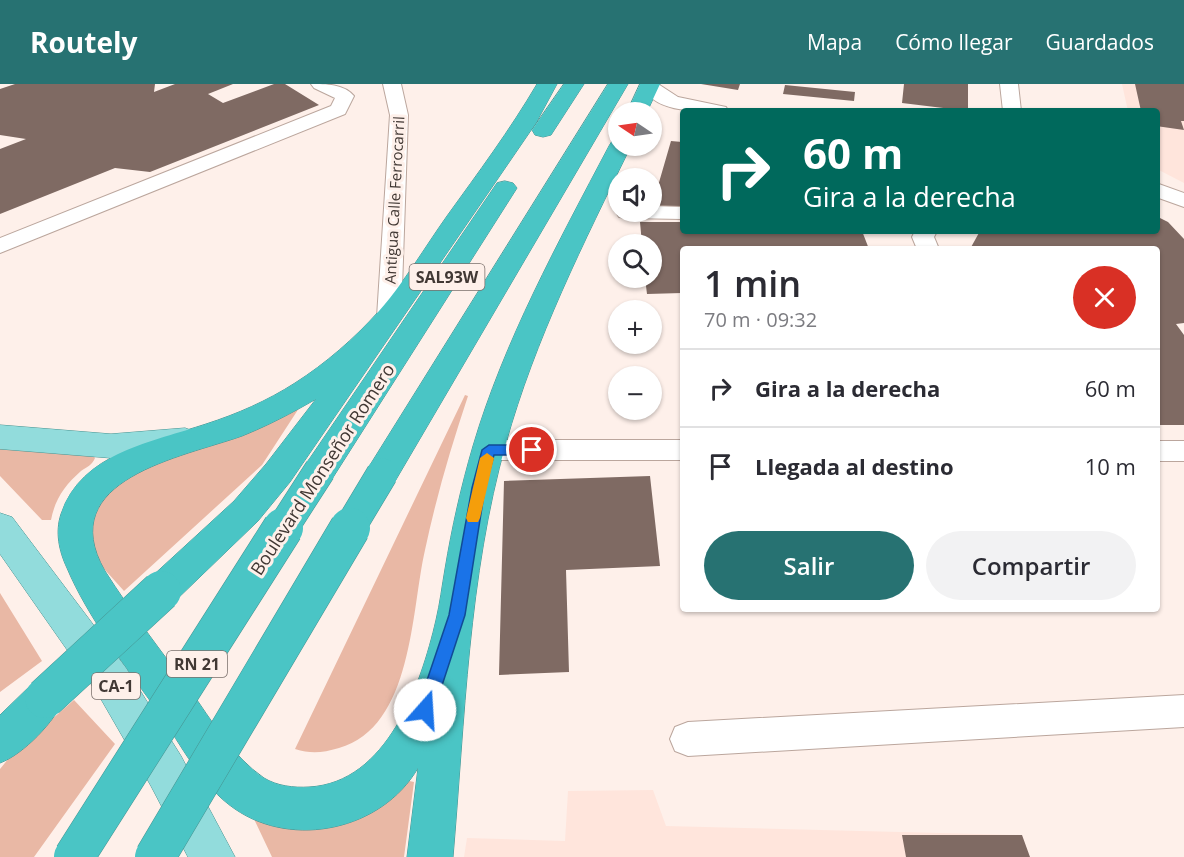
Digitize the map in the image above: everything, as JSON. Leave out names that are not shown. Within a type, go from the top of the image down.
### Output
[{"type":"highway","points":[[0,743],[45,698],[246,511],[330,402],[525,123],[547,84]]},
{"type":"highway","name":"Boulevard Monseñor Romero","points":[[74,857],[320,470],[574,84]]},
{"type":"highway","name":"SAL93W","points":[[154,857],[618,84]]},
{"type":"highway","points":[[642,102],[650,84]]},
{"type":"highway","points":[[430,857],[457,615],[478,488],[489,450],[534,326],[560,265],[615,156]]},
{"type":"highway","points":[[389,317],[321,381],[268,412],[202,438],[133,461],[110,473],[85,498],[74,527],[75,541],[91,581],[151,671],[223,768],[247,792],[273,807],[306,810],[343,804],[370,790],[396,766],[419,729],[457,615]]},
{"type":"main road","points":[[0,437],[111,446],[202,438]]},
{"type":"main road","name":"CA-1","points":[[0,527],[112,681],[166,771],[212,857]]},
{"type":"street","points":[[0,246],[338,110],[345,96],[320,84]]},
{"type":"street","name":"Antigua Calle Ferrocarril","points":[[389,317],[394,170],[399,115],[392,84]]},
{"type":"street","points":[[650,84],[653,91],[670,100],[706,108]]},
{"type":"street","points":[[1009,84],[1012,108]]},
{"type":"street","points":[[662,114],[680,111]]},
{"type":"street","points":[[1160,180],[1184,178]]},
{"type":"street","points":[[1160,191],[1184,201]]},
{"type":"street","points":[[662,213],[680,213]]},
{"type":"street","points":[[489,450],[680,450]]},
{"type":"street","points":[[1160,451],[1184,451]]},
{"type":"street","points":[[688,739],[1184,711]]},
{"type":"shaded area","points":[[1122,84],[1184,84],[1184,183],[1160,171],[1160,108],[1127,108]]},
{"type":"shaded area","points":[[465,395],[468,396],[429,531],[411,634],[395,692],[382,717],[363,736],[339,748],[327,751],[306,752],[295,749]]},
{"type":"shaded area","points":[[303,402],[262,465],[124,591],[97,561],[87,524],[96,496],[137,467]]},
{"type":"shaded area","points":[[0,443],[91,453],[95,458],[66,487],[55,505],[51,520],[42,520],[0,476]]},
{"type":"shaded area","points":[[0,593],[42,661],[0,692]]},
{"type":"shaded area","points":[[74,700],[115,744],[34,857],[0,857],[0,769],[13,753]]},
{"type":"shaded area","points":[[405,780],[414,782],[404,857],[272,857],[254,819]]},
{"type":"shaded area","points":[[653,790],[666,826],[1022,835],[1029,857],[464,857],[467,838],[565,841],[568,791]]},
{"type":"building","points":[[15,84],[155,84],[154,92],[175,84],[233,84],[208,94],[223,103],[274,84],[285,84],[319,105],[150,172],[115,168],[0,214],[0,149],[26,139],[0,135],[0,89]]},
{"type":"building","points":[[701,84],[740,84],[738,90]]},
{"type":"building","points":[[904,84],[968,84],[968,108],[943,108],[902,103]]},
{"type":"building","points":[[1135,84],[1184,84],[1184,121],[1181,121],[1184,130],[1160,127],[1160,108],[1140,108]]},
{"type":"building","points":[[785,85],[855,92],[854,101],[783,94]]},
{"type":"building","points":[[671,141],[680,142],[680,210],[662,210],[662,172]]},
{"type":"building","points":[[1160,218],[1168,222],[1184,239],[1184,323],[1176,324],[1184,335],[1184,425],[1160,425],[1160,246],[972,246],[978,234],[1160,234]]},
{"type":"building","points":[[640,222],[680,222],[680,234],[863,234],[868,246],[680,246],[680,293],[647,294],[646,288],[662,288],[662,234],[641,234]]},
{"type":"building","points":[[650,476],[660,566],[566,570],[569,672],[499,675],[504,481]]},
{"type":"building","points":[[902,835],[1022,835],[1030,857],[906,857]]},
{"type":"slow traffic","points":[[473,518],[478,488],[487,458]]},
{"type":"route","points":[[425,710],[457,615],[478,488],[489,450],[532,450]]}]
